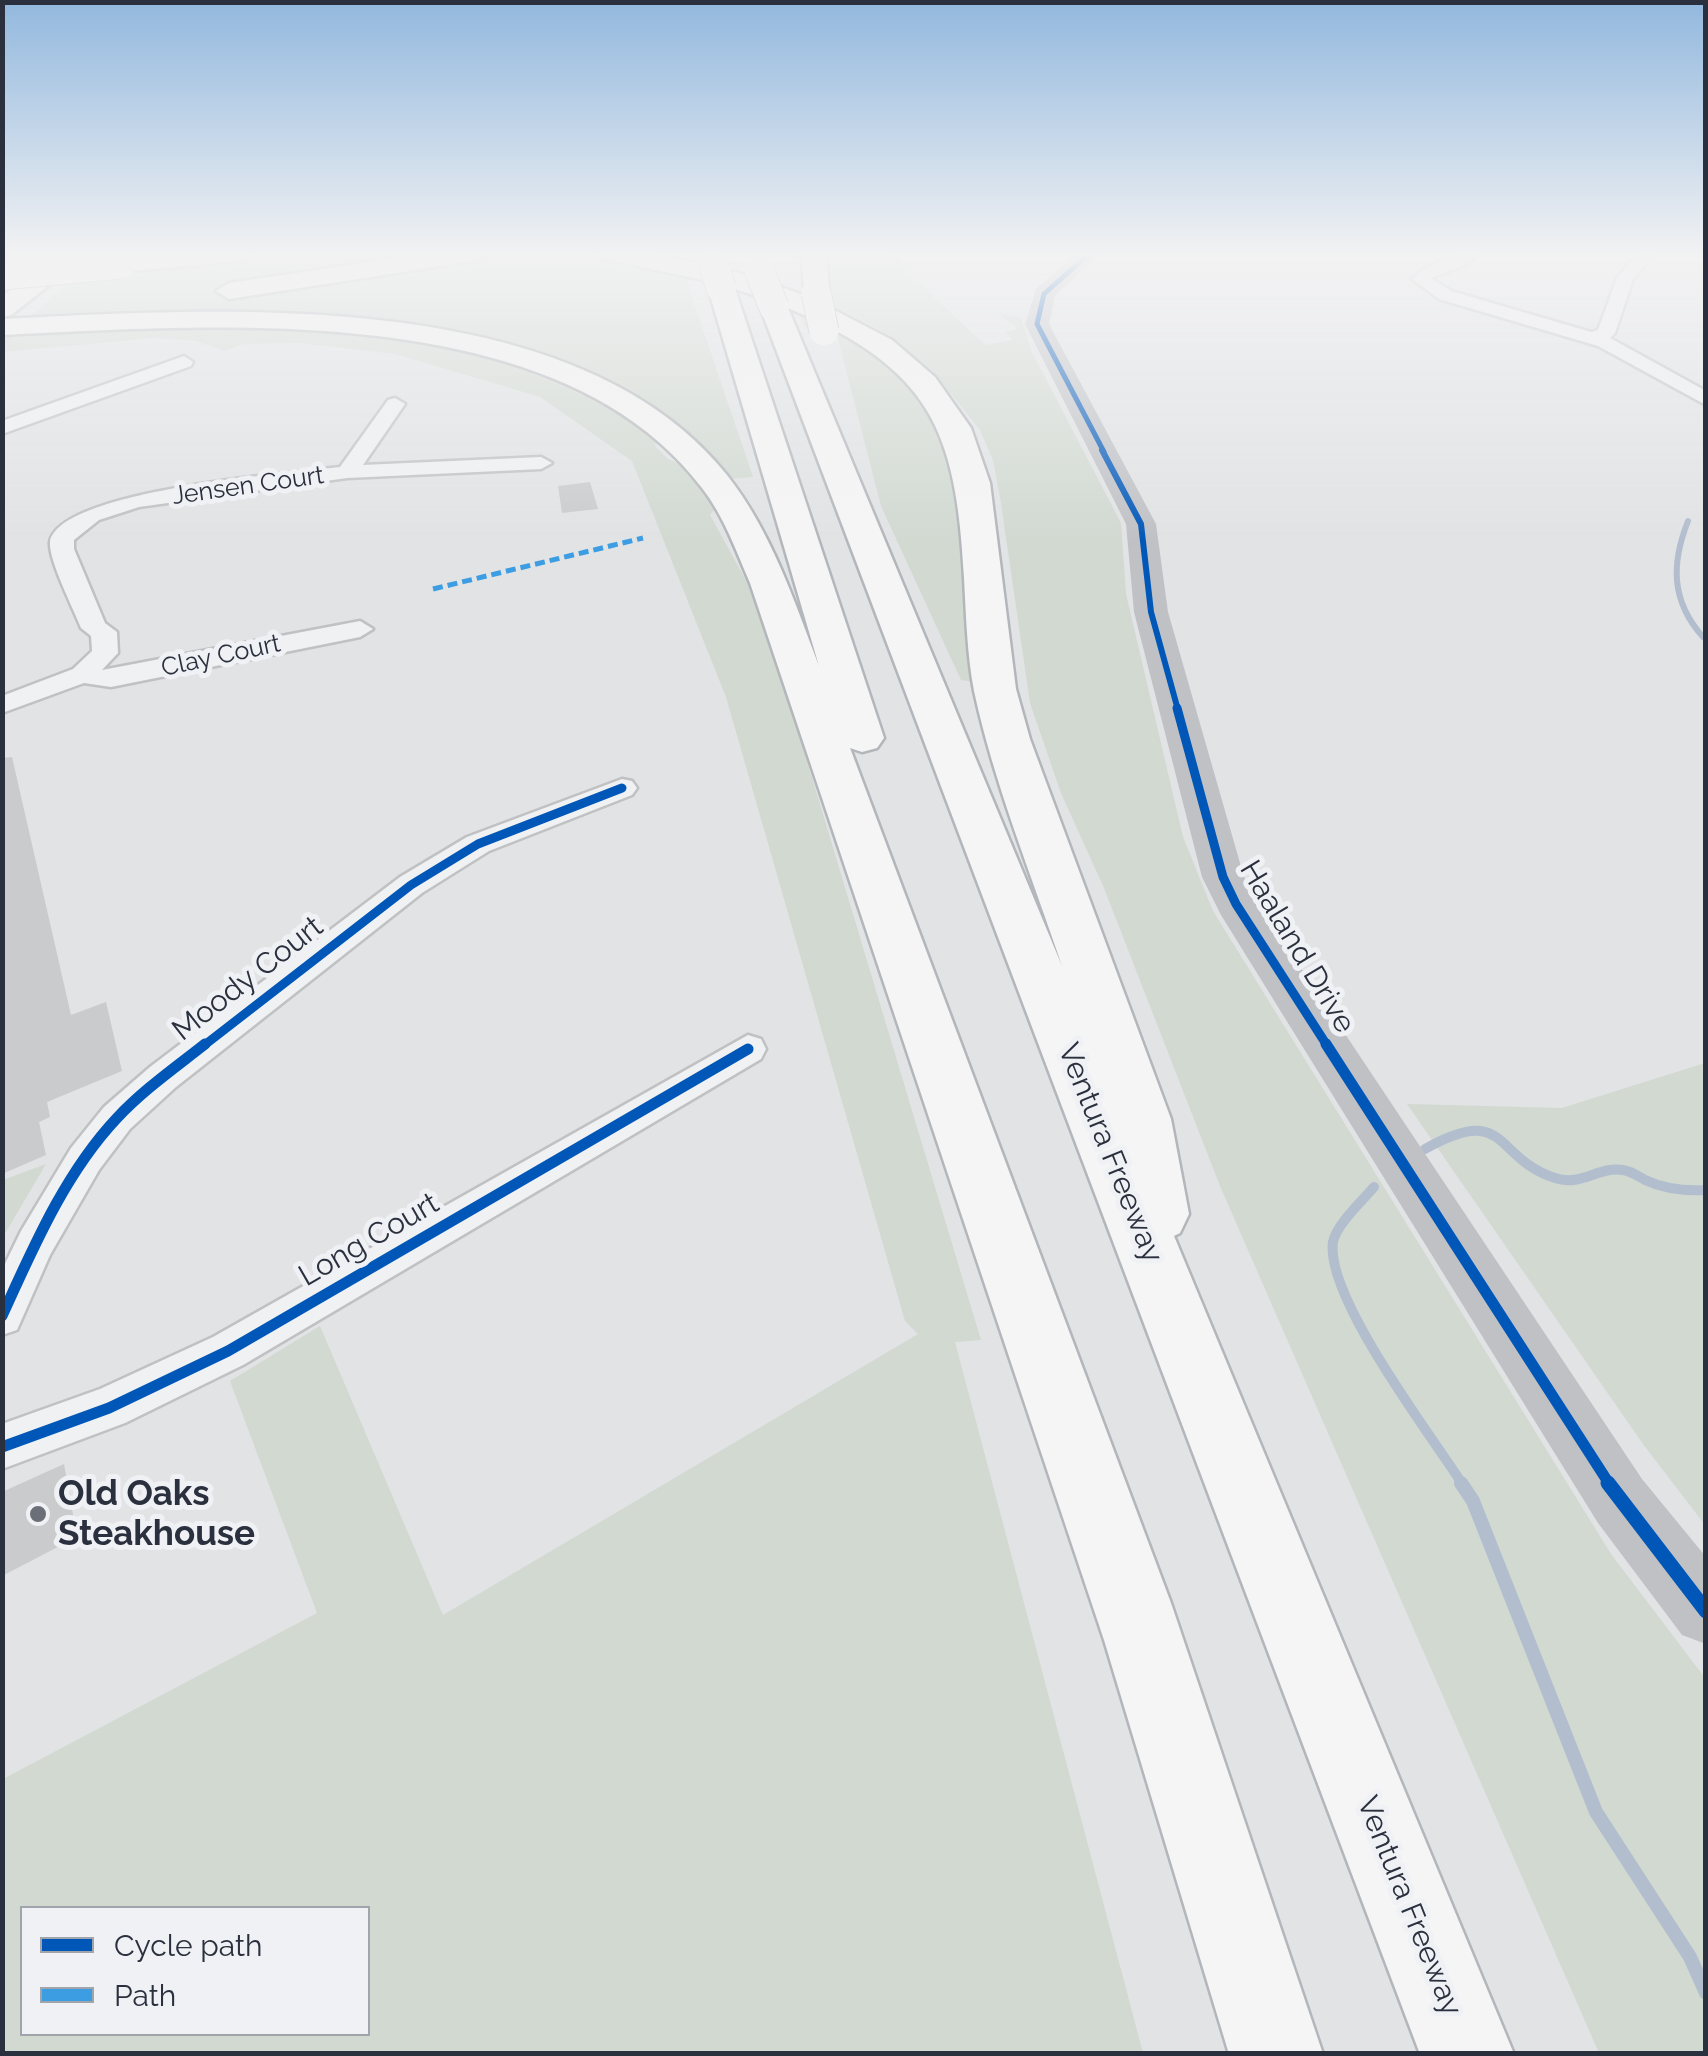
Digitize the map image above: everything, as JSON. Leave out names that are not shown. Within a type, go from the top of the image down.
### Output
[{"type":"highway","points":[[486,349],[609,395],[667,433],[706,471],[734,507],[769,582],[1143,1638]]},
{"type":"highway","name":"Ventura Freeway","points":[[737,349],[1276,2054]]},
{"type":"highway","name":"Ventura Freeway","points":[[758,349],[846,492],[1467,2054]]},
{"type":"highway","points":[[882,349],[908,366],[948,415],[964,446],[972,482],[992,677],[1008,739],[1142,1118],[1176,1321]]},
{"type":"highway","points":[[839,391],[852,445],[846,492]]},
{"type":"street","name":"Haaland Drive","points":[[1050,349],[1141,524],[1151,612],[1223,877],[1236,904],[1620,1502],[1706,1612]]},
{"type":"street","points":[[1613,349],[1706,399]]},
{"type":"street","points":[[2,428],[184,362]]},
{"type":"street","points":[[347,472],[394,404]]},
{"type":"street","name":"Jensen Court","points":[[94,628],[62,548],[62,538],[72,527],[112,506],[347,472],[540,463]]},
{"type":"street","points":[[2,684],[78,658],[94,628],[104,632],[107,644],[98,661],[82,675]]},
{"type":"street","name":"Clay Court","points":[[2,705],[82,675],[110,679],[360,630]]},
{"type":"street","name":"Moody Court","points":[[2,1316],[35,1244],[85,1158],[117,1118],[163,1077],[411,885],[478,844],[622,788]]},
{"type":"street","name":"Long Court","points":[[2,1446],[109,1408],[228,1350],[748,1049]]},
{"type":"shaded area","points":[[351,349],[446,349],[486,358],[599,404],[656,438],[655,446],[668,459],[685,466],[716,508],[710,515],[761,608],[981,1340],[955,1342],[1143,2053],[3,2053],[3,1779],[317,1613],[230,1381],[320,1326],[443,1615],[918,1334],[905,1321],[726,697],[632,461],[540,397],[395,354]]},
{"type":"shaded area","points":[[471,349],[710,349],[753,477],[727,479],[699,442],[659,412],[572,369]]},
{"type":"shaded area","points":[[841,349],[868,349],[880,356],[924,400],[958,473],[974,682],[961,680],[881,506]]},
{"type":"shaded area","points":[[905,349],[1031,349],[1121,523],[1126,594],[1183,837],[1213,911],[1611,1554],[1705,1678],[1705,2053],[1599,2053],[1220,1186],[1104,888],[1061,793],[1030,703],[993,460],[980,430],[931,369]]},
{"type":"shaded area","points":[[1706,1063],[1705,1525],[1643,1444],[1407,1104],[1562,1108]]},
{"type":"shaded area","points":[[46,1164],[3,1237],[3,1180]]},
{"type":"building","points":[[590,482],[598,509],[562,513],[558,486]]},
{"type":"building","points":[[12,757],[71,1015],[106,1002],[122,1071],[47,1102],[50,1117],[39,1122],[46,1155],[2,1174],[2,758]]},
{"type":"building","name":"Old Oaks Steakhouse","points":[[64,1464],[77,1537],[2,1576],[2,1492]]},
{"type":"waterway","points":[[1688,521],[1679,552],[1677,582],[1685,610],[1703,637]]},
{"type":"waterway","points":[[1425,1149],[1452,1136],[1486,1132],[1535,1169],[1555,1178],[1573,1180],[1623,1170],[1667,1187],[1706,1190]]},
{"type":"waterway","points":[[1374,1187],[1335,1235],[1335,1266],[1362,1330],[1463,1485]]},
{"type":"waterway","points":[[1461,1483],[1473,1501],[1596,1812],[1690,1957],[1706,1993]]},
{"type":"marked path","points":[[433,589],[643,538]]},
{"type":"cycle path","points":[[1050,349],[1141,524],[1151,612],[1223,877],[1236,904],[1620,1501],[1706,1611]]},
{"type":"cycle path","points":[[2,1316],[35,1244],[85,1159],[117,1118],[163,1077],[411,885],[478,844],[622,788]]},
{"type":"cycle path","points":[[2,1447],[109,1408],[228,1351],[748,1049]]},
{"type":"place","name":"Old Oaks Steakhouse","points":[[38,1514]]}]
